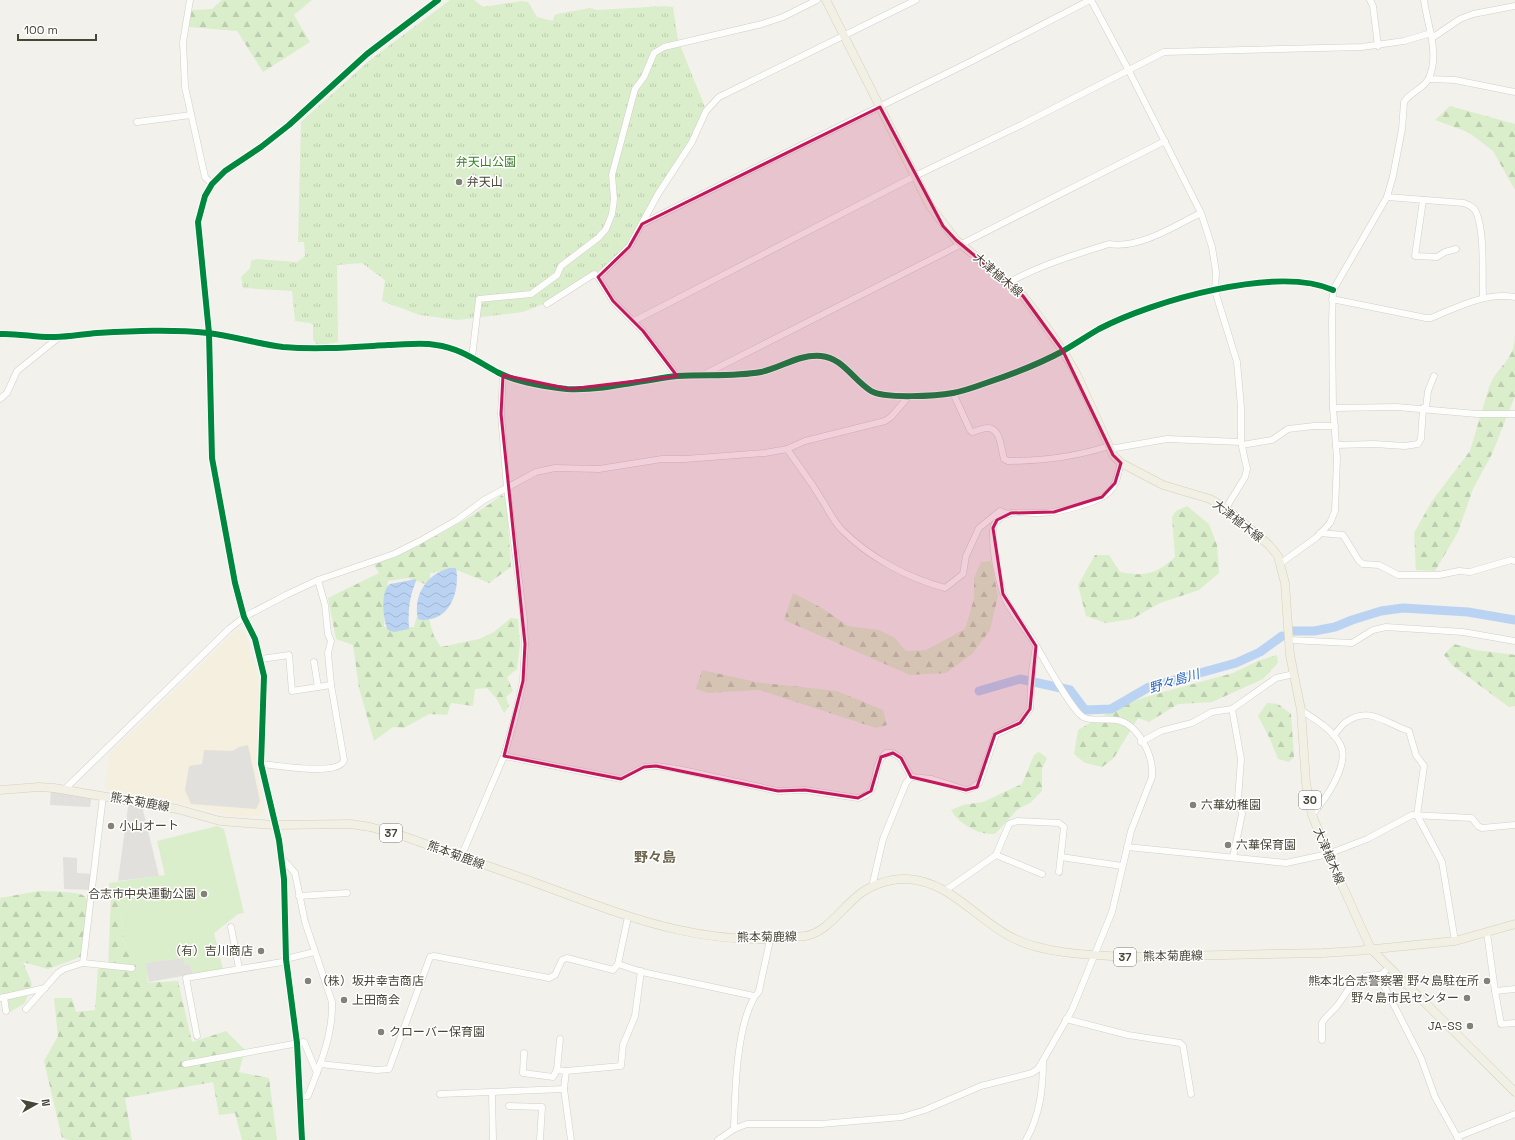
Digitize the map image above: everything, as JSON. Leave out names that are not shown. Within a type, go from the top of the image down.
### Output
[{"type":"main road","name":"大津植木線","points":[[826,0],[930,206],[943,226],[960,244],[1023,296],[1063,351],[1077,375],[1113,455],[1121,463],[1163,485],[1210,499],[1226,508],[1269,545],[1278,556],[1285,583],[1289,640],[1300,710],[1306,783],[1312,815],[1328,854],[1371,949],[1515,1092]]},
{"type":"main road","name":"熊本菊鹿線","points":[[0,790],[38,787],[64,790],[177,809],[220,820],[274,825],[351,824],[370,827],[403,836],[628,917],[673,930],[722,938],[770,940],[810,935],[825,927],[854,898],[872,887],[886,882],[907,879],[925,882],[946,890],[997,928],[1016,939],[1049,948],[1094,955],[1127,957],[1323,953],[1456,940],[1487,933],[1515,924]]},
{"type":"street","points":[[190,0],[183,42],[184,87],[205,177],[212,184]]},
{"type":"street","points":[[302,1140],[297,1043],[286,959],[285,900],[281,857],[260,764],[264,676],[261,659],[244,618],[235,583],[212,458],[209,333],[198,222],[201,207],[212,184],[225,171],[261,147],[289,125],[367,54],[438,0]]},
{"type":"street","points":[[472,357],[479,299],[531,294],[556,275],[561,266],[598,238],[606,229],[612,214],[614,200],[612,175],[635,88],[644,77],[654,53],[664,47],[762,24],[783,17],[817,0]]},
{"type":"street","points":[[598,277],[629,247],[658,194],[692,142],[706,111],[719,97],[844,34],[916,0]]},
{"type":"street","points":[[642,224],[880,107],[1090,0],[1129,71],[1201,214],[1213,252],[1216,272],[1215,291],[1237,362],[1241,407],[1241,444],[1247,469],[1245,477],[1226,508]]},
{"type":"street","points":[[1370,0],[1373,6],[1378,46]]},
{"type":"street","points":[[1281,563],[1320,533],[1330,523],[1335,511],[1336,445],[1333,408],[1333,290],[1387,197],[1393,176],[1402,129],[1404,102],[1428,79],[1432,61],[1432,35],[1424,0]]},
{"type":"street","points":[[634,321],[915,176],[1129,71],[1164,52],[1378,46],[1432,35],[1460,19],[1473,14],[1515,6]]},
{"type":"street","points":[[1428,79],[1455,80],[1515,92]]},
{"type":"street","points":[[137,122],[191,114]]},
{"type":"street","points":[[705,374],[1165,141]]},
{"type":"street","points":[[1387,197],[1464,203],[1474,208],[1477,213],[1480,231],[1483,297]]},
{"type":"street","points":[[1423,200],[1415,256],[1437,257],[1445,252],[1456,249]]},
{"type":"street","points":[[1008,283],[1036,268],[1058,259],[1109,244],[1118,245],[1156,236],[1201,214]]},
{"type":"street","points":[[547,304],[594,274],[598,277],[613,301],[643,331],[677,376]]},
{"type":"street","points":[[0,334],[58,338],[95,333],[124,332],[209,333],[282,347],[342,348],[436,345],[453,348],[503,375],[544,385],[570,389],[618,385],[677,376],[705,374],[736,375],[763,372],[801,358],[818,356],[827,357],[842,364],[862,385],[874,393],[889,396],[909,396],[953,393],[1013,374],[1063,351],[1100,328],[1136,313],[1229,286],[1281,281],[1321,285],[1333,290]]},
{"type":"street","points":[[1332,299],[1431,318],[1483,297],[1507,295],[1515,297]]},
{"type":"street","points":[[0,398],[7,393],[17,371],[58,338]]},
{"type":"street","points":[[461,857],[504,756],[523,681],[525,644],[524,620],[507,488],[501,414],[503,375]]},
{"type":"street","points":[[1336,445],[1374,444],[1405,446],[1418,444],[1421,439],[1424,408],[1428,391],[1434,376]]},
{"type":"street","points":[[953,393],[970,430],[972,432],[987,427],[991,428],[997,435],[1003,456],[1008,461],[1079,455],[1110,447],[1167,440],[1241,444],[1272,440],[1288,429],[1314,426],[1335,426]]},
{"type":"street","points":[[64,790],[229,629],[244,618],[286,595],[318,580],[400,551],[457,520],[484,500],[536,472],[555,468],[600,469],[662,458],[685,459],[740,457],[787,449],[804,441],[885,421],[891,417],[909,396]]},
{"type":"street","points":[[1333,408],[1397,407],[1424,408],[1477,414],[1515,414]]},
{"type":"street","points":[[787,449],[841,529],[861,547],[889,565],[920,580],[946,588],[963,574],[966,556],[979,528],[1000,511],[1008,514],[1054,512],[1102,497],[1110,491],[1116,483],[1121,463]]},
{"type":"street","points":[[718,1140],[734,1129],[747,1124],[821,1124],[902,1117],[925,1110],[981,1086],[1032,1073],[1038,1069],[1078,996],[1112,912],[1122,866],[1136,814],[1152,777],[1152,766],[1133,728],[1127,723],[1116,720],[1089,719],[1084,717],[1067,696],[1003,594],[998,571],[993,528],[997,520],[1008,514]]},
{"type":"street","points":[[1320,533],[1343,535],[1359,561],[1363,564],[1379,565],[1398,575],[1439,575],[1459,571],[1470,572],[1511,560],[1515,561]]},
{"type":"street","points":[[260,764],[305,769],[328,769],[339,767],[343,764],[343,753],[331,685],[328,653],[331,641],[328,634],[325,605],[318,580]]},
{"type":"street","points":[[1289,640],[1352,643],[1373,630],[1386,628],[1463,632],[1515,641]]},
{"type":"street","points":[[911,777],[932,779],[966,790],[979,783],[984,773],[996,734],[1020,723],[1030,709],[1032,671],[1036,646]]},
{"type":"street","points":[[261,659],[289,655],[292,691],[331,685]]},
{"type":"street","points":[[314,662],[318,687]]},
{"type":"street","points":[[1141,742],[1161,731],[1192,723],[1212,712],[1232,708],[1276,678],[1294,674]]},
{"type":"street","points":[[1232,708],[1241,759],[1238,799],[1242,814],[1233,857]]},
{"type":"street","points":[[1300,710],[1333,735],[1340,743],[1343,759],[1338,774],[1322,804],[1312,815]]},
{"type":"street","points":[[1333,735],[1345,722],[1357,716],[1369,714],[1397,728],[1409,731],[1416,755],[1424,766],[1417,815],[1442,862],[1456,940]]},
{"type":"street","points":[[504,756],[621,779],[644,768],[656,766],[678,769],[778,791],[804,790],[858,798],[867,796],[871,792],[878,762],[886,753],[893,753],[900,758],[911,777]]},
{"type":"street","points":[[872,887],[883,839],[900,797],[911,777]]},
{"type":"street","points":[[83,963],[103,796]]},
{"type":"street","points":[[1127,847],[1286,863],[1328,854],[1367,839],[1412,815],[1472,818],[1478,826],[1482,828],[1515,825]]},
{"type":"street","points":[[946,890],[996,855],[1008,826],[1017,821],[1061,824],[1064,827],[1059,872]]},
{"type":"street","points":[[996,855],[1042,874]]},
{"type":"street","points":[[281,857],[295,873],[305,922],[332,1002],[332,1015],[328,1041],[308,1096],[300,1097]]},
{"type":"street","points":[[1061,857],[1122,866]]},
{"type":"street","points":[[300,896],[347,893]]},
{"type":"street","points":[[320,1064],[377,1070],[389,1069],[430,957],[434,956],[549,978],[555,975],[562,960],[567,958],[613,970],[618,964],[628,917]]},
{"type":"street","points":[[231,927],[239,968]]},
{"type":"street","points":[[1487,933],[1495,991],[1502,1024],[1515,1023]]},
{"type":"street","points":[[734,1129],[735,1095],[742,1031],[744,1021],[754,996],[759,991],[770,940]]},
{"type":"street","points":[[197,1036],[186,978],[282,962],[286,959],[314,952]]},
{"type":"street","points":[[26,1009],[64,969],[83,963],[132,968]]},
{"type":"street","points":[[618,964],[640,971],[754,996]]},
{"type":"street","points":[[1322,1040],[1322,1022],[1340,1003],[1352,982],[1374,975],[1381,975],[1390,967]]},
{"type":"street","points":[[557,1070],[566,1071],[619,1067],[622,1064],[623,1045],[635,1016],[640,971]]},
{"type":"street","points":[[1381,975],[1381,980],[1421,1058],[1435,1097],[1458,1139],[1515,1114]]},
{"type":"street","points":[[6,1011],[2,998],[45,988]]},
{"type":"street","points":[[1495,991],[1515,989]]},
{"type":"street","points":[[1066,1019],[1128,1035],[1180,1043],[1183,1046],[1191,1094]]},
{"type":"street","points":[[524,1052],[523,1073],[553,1077],[557,1070],[560,1039]]},
{"type":"street","points":[[185,1064],[304,1042],[307,1044],[314,1068],[317,1073]]},
{"type":"street","points":[[1026,1140],[1038,1115],[1043,1081],[1043,1060]]},
{"type":"street","points":[[566,1071],[564,1089],[571,1140]]},
{"type":"street","points":[[440,1094],[564,1089]]},
{"type":"street","points":[[492,1093],[492,1140]]},
{"type":"street","points":[[509,1106],[542,1107],[540,1140]]},
{"type":"highlighted area","points":[[880,107],[943,226],[956,240],[1023,296],[1063,351],[1113,455],[1121,463],[1115,483],[1102,497],[1054,512],[1011,513],[997,520],[993,528],[1003,594],[1036,646],[1030,709],[1020,723],[995,734],[977,787],[966,790],[911,777],[901,758],[893,753],[881,757],[871,791],[858,798],[805,790],[778,791],[656,766],[644,767],[621,779],[504,756],[523,681],[525,644],[501,414],[503,375],[570,389],[677,376],[643,331],[613,301],[598,277],[629,247],[642,224]]},
{"type":"shaded area","points":[[238,629],[245,631],[258,677],[260,698],[256,767],[264,804],[263,812],[259,816],[231,816],[167,800],[105,789],[109,754]]},
{"type":"shaded area","points":[[248,745],[260,801],[256,809],[191,804],[185,790],[189,766],[202,764],[204,750],[232,751],[239,747]]},
{"type":"shaded area","points":[[51,788],[92,795],[90,807],[50,805]]},
{"type":"shaded area","points":[[129,800],[141,802],[159,876],[118,881]]},
{"type":"shaded area","points":[[63,857],[77,858],[77,873],[94,874],[92,890],[64,889]]},
{"type":"shaded area","points":[[183,958],[185,965],[190,964],[193,974],[149,982],[145,963]]},
{"type":"green space","points":[[222,0],[312,0],[294,15],[310,42],[263,72],[237,31],[189,27],[191,10],[212,9]]},
{"type":"green space","name":"弁天山公園","points":[[450,0],[474,0],[483,7],[522,1],[528,2],[537,17],[553,21],[554,16],[557,14],[590,8],[597,10],[665,6],[673,7],[678,40],[705,107],[690,141],[627,246],[610,264],[543,304],[523,312],[458,320],[420,315],[382,301],[385,280],[362,263],[337,265],[338,342],[317,346],[313,339],[313,325],[310,323],[295,321],[292,291],[243,288],[241,277],[250,268],[251,261],[256,259],[297,262],[305,256],[304,242],[298,242],[301,122],[370,60]]},
{"type":"green space","points":[[1450,106],[1515,124],[1515,190],[1493,151],[1468,132],[1435,120]]},
{"type":"green space","points":[[1515,335],[1515,396],[1492,454],[1473,489],[1458,532],[1435,571],[1416,570],[1414,533],[1432,501],[1470,451],[1489,387],[1512,352]]},
{"type":"green space","points":[[502,495],[506,498],[511,567],[489,583],[454,569],[430,573],[430,581],[425,584],[408,578],[388,581],[384,627],[414,627],[417,616],[428,616],[434,636],[441,647],[479,639],[494,632],[511,618],[518,619],[520,644],[517,669],[507,677],[513,691],[506,697],[509,706],[504,713],[496,698],[487,688],[475,689],[473,706],[451,703],[447,715],[429,714],[404,728],[393,727],[374,741],[359,688],[353,645],[336,639],[328,598],[379,573],[374,565],[440,534],[472,516]]},
{"type":"green space","points":[[1187,506],[1209,524],[1217,545],[1219,573],[1199,590],[1160,603],[1132,619],[1106,623],[1086,616],[1078,585],[1095,555],[1109,555],[1120,572],[1143,574],[1156,571],[1175,557],[1172,517],[1176,511]]},
{"type":"green space","points":[[991,561],[998,596],[990,630],[972,654],[946,673],[910,675],[784,620],[793,593],[822,608],[848,626],[879,630],[895,638],[906,651],[926,650],[965,629],[974,599],[974,578],[981,562]]},
{"type":"green space","points":[[1454,644],[1476,650],[1515,655],[1515,706],[1509,707],[1452,665],[1444,655]]},
{"type":"green space","points":[[1277,655],[1278,663],[1263,679],[1212,702],[1178,704],[1149,722],[1138,718],[1113,759],[1102,767],[1085,763],[1074,754],[1078,730],[1117,708],[1142,698],[1233,673],[1258,661]]},
{"type":"green space","points":[[702,670],[756,682],[837,691],[883,710],[887,725],[876,728],[759,690],[708,693],[696,689]]},
{"type":"green space","points":[[1267,703],[1278,704],[1291,714],[1294,757],[1289,762],[1278,759],[1258,716]]},
{"type":"green space","points":[[1039,752],[1047,758],[1042,769],[1042,791],[1030,803],[1018,809],[995,834],[976,831],[964,824],[954,815],[951,810],[963,805],[983,802],[1022,784],[1034,755]]},
{"type":"green space","points":[[217,826],[224,829],[244,913],[238,914],[214,933],[223,969],[193,974],[190,964],[185,965],[183,958],[146,963],[148,983],[144,984],[124,941],[120,900],[111,899],[109,883],[165,875],[157,841]]},
{"type":"green space","points":[[39,891],[75,893],[86,898],[91,912],[91,922],[86,955],[48,969],[23,962],[32,984],[25,1003],[10,1012],[4,998],[0,996],[0,898]]},
{"type":"green space","points":[[111,899],[120,899],[124,941],[144,983],[178,981],[192,1042],[226,1031],[245,1050],[239,1072],[269,1078],[277,1140],[242,1140],[235,1113],[219,1115],[213,1082],[125,1098],[132,1140],[69,1140],[62,1138],[44,1061],[58,1036],[54,998],[72,998],[76,1012],[95,1010],[98,969],[108,966]]},
{"type":"water","points":[[449,568],[456,568],[457,576],[457,584],[453,600],[444,612],[438,616],[426,620],[418,619],[418,602],[423,587],[434,576]]},
{"type":"water","points":[[416,579],[410,605],[409,629],[394,632],[388,630],[383,606],[387,588],[390,584]]},
{"type":"waterway","name":"野々島川","points":[[1294,631],[1314,631],[1335,627],[1381,611],[1403,608],[1468,612],[1515,620]]},
{"type":"waterway","name":"野々島川","points":[[979,691],[1020,679],[1070,690],[1085,710],[1111,709],[1149,687],[1236,663],[1260,652],[1282,636]]},
{"type":"cycle path","points":[[302,1140],[297,1043],[286,959],[284,879],[279,840],[261,764],[264,676],[255,639],[244,617],[235,583],[212,458],[209,333],[198,222],[205,196],[212,184],[225,171],[261,147],[289,125],[367,54],[438,0]]},
{"type":"cycle path","points":[[0,334],[66,337],[97,333],[181,331],[217,334],[274,346],[296,348],[430,344],[461,352],[499,373],[514,379],[567,389],[608,387],[677,376],[751,374],[768,370],[797,359],[821,356],[836,361],[871,391],[878,394],[923,396],[961,391],[1016,372],[1054,356],[1099,329],[1122,318],[1182,298],[1248,284],[1280,282],[1309,283],[1333,290]]},
{"type":"place","name":"弁天山","points":[[459,182]]},
{"type":"place","name":"六華幼稚園","points":[[1193,805]]},
{"type":"place","name":"小山オート","points":[[111,826]]},
{"type":"place","name":"六華保育園","points":[[1228,845]]},
{"type":"place","name":"合志市中央運動公園","points":[[204,894]]},
{"type":"place","name":"（有）吉川商店","points":[[261,951]]},
{"type":"place","name":"（株）坂井幸吉商店","points":[[308,981]]},
{"type":"place","name":"熊本北合志警察署 野々島駐在所","points":[[1487,981]]},
{"type":"place","name":"野々島市民センター","points":[[1467,998]]},
{"type":"place","name":"上田商会","points":[[344,1000]]},
{"type":"place","name":"JA-SS","points":[[1470,1026]]},
{"type":"place","name":"クローバー保育園","points":[[381,1032]]},
{"type":"district","name":"野々島","points":[[655,857]]}]
